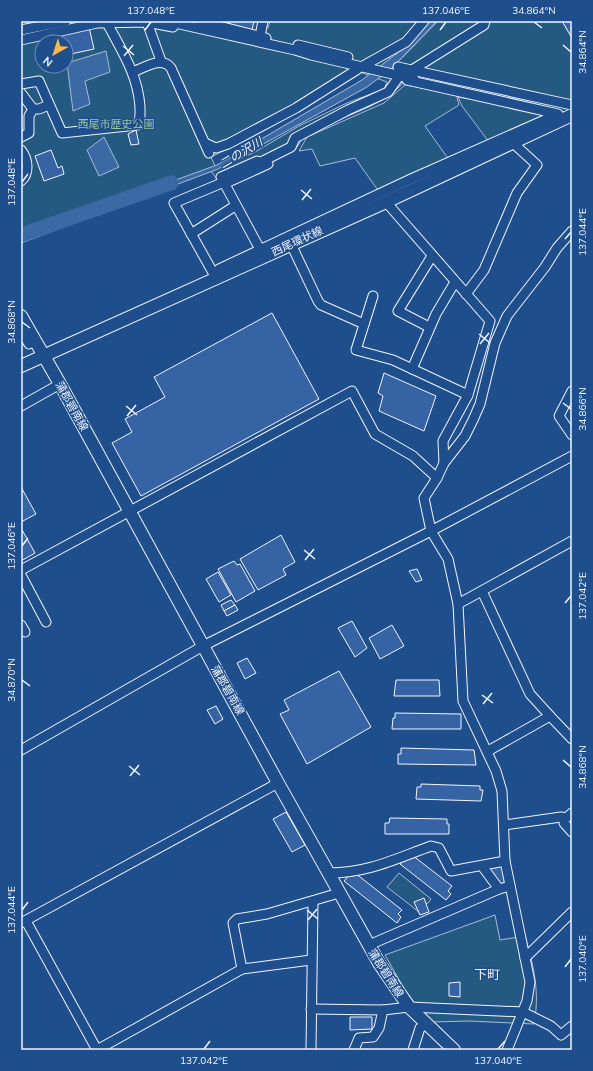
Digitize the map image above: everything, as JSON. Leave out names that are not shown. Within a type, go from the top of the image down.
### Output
[{"type":"main road","name":"西尾環状線","points":[[21,366],[262,253],[291,244],[386,202],[572,113]]},
{"type":"main road","name":"蒲郡碧南線","points":[[21,316],[60,384],[278,783],[369,945],[409,1007],[454,1050]]},
{"type":"street","points":[[21,30],[66,21]]},
{"type":"street","points":[[21,34],[87,21]]},
{"type":"street","points":[[166,21],[258,38]]},
{"type":"street","points":[[199,21],[362,65],[558,114],[413,178],[262,253],[235,206],[223,181]]},
{"type":"street","points":[[258,21],[258,38]]},
{"type":"street","points":[[258,38],[263,21]]},
{"type":"street","points":[[205,143],[216,148],[228,144],[296,108],[362,65],[406,42],[424,21]]},
{"type":"street","points":[[223,181],[257,161],[261,162],[292,147],[295,138],[348,110],[388,92],[406,76],[484,25],[485,21]]},
{"type":"street","points":[[147,22],[161,61]]},
{"type":"street","points":[[21,40],[97,24],[147,22],[346,66]]},
{"type":"street","points":[[21,84],[39,81],[48,105],[62,133],[137,125],[140,120],[139,94],[133,72],[107,23]]},
{"type":"street","points":[[133,72],[161,61],[167,63],[172,68],[209,153]]},
{"type":"street","points":[[398,67],[406,76],[528,106],[572,113]]},
{"type":"street","points":[[406,76],[572,105]]},
{"type":"street","points":[[21,93],[33,109]]},
{"type":"street","points":[[33,109],[39,109],[48,105]]},
{"type":"street","points":[[21,137],[29,133],[30,116],[33,109]]},
{"type":"street","points":[[466,294],[484,270],[517,194],[537,165],[512,142]]},
{"type":"street","points":[[21,150],[26,158],[27,167],[25,177],[21,181]]},
{"type":"street","points":[[217,274],[191,234],[174,203],[297,150]]},
{"type":"street","points":[[386,202],[490,321],[468,395],[452,427],[443,441],[444,463]]},
{"type":"street","points":[[191,234],[235,206]]},
{"type":"street","points":[[507,1050],[527,1001],[530,982],[505,861],[502,791],[488,751],[463,701],[458,604],[448,559],[430,531],[424,498],[437,478],[444,463],[465,436],[473,420],[480,404],[495,343],[507,316],[545,267],[557,248],[572,231]]},
{"type":"street","points":[[291,244],[321,305],[364,324]]},
{"type":"street","points":[[429,327],[398,312],[432,256]]},
{"type":"street","points":[[412,369],[429,327],[455,282]]},
{"type":"street","points":[[373,296],[356,350],[393,360],[468,395]]},
{"type":"street","points":[[21,331],[29,344]]},
{"type":"street","points":[[21,406],[60,384]]},
{"type":"street","points":[[21,570],[352,391],[375,434],[413,456],[437,478]]},
{"type":"street","points":[[572,391],[559,416],[572,435]]},
{"type":"street","points":[[22,747],[203,646],[430,531],[572,456]]},
{"type":"street","points":[[458,604],[572,541]]},
{"type":"street","points":[[21,576],[46,622]]},
{"type":"street","points":[[482,591],[530,694],[572,739]]},
{"type":"street","points":[[488,751],[550,716]]},
{"type":"street","points":[[278,783],[23,922],[97,1050],[242,970],[311,960]]},
{"type":"street","points":[[504,825],[568,816]]},
{"type":"street","points":[[568,816],[564,823],[572,832]]},
{"type":"street","points":[[329,873],[350,873],[362,871],[431,846],[439,848],[451,871],[505,861]]},
{"type":"street","points":[[482,866],[499,889]]},
{"type":"street","points":[[369,945],[499,889],[510,886]]},
{"type":"street","points":[[242,970],[232,923],[237,919],[267,914],[313,902],[339,893]]},
{"type":"street","points":[[311,1050],[311,960],[313,902]]},
{"type":"street","points":[[525,958],[572,912]]},
{"type":"street","points":[[311,1009],[383,1010],[409,1007],[523,1012],[551,1026],[561,1035],[572,1026]]},
{"type":"street","points":[[354,1050],[354,1046],[359,1038],[373,1037],[379,1028],[383,1010]]},
{"type":"street","points":[[413,1050],[420,1028],[426,1024]]},
{"type":"green space","name":"西尾市歴史公園","points":[[47,21],[261,21],[260,29],[268,28],[270,21],[422,21],[386,57],[399,61],[438,21],[562,21],[572,38],[572,111],[492,146],[462,106],[458,97],[491,103],[456,94],[459,105],[425,126],[447,157],[449,165],[382,196],[355,158],[320,166],[312,149],[299,151],[307,137],[384,103],[405,85],[450,93],[404,82],[391,95],[371,106],[305,135],[295,150],[219,182],[211,171],[255,152],[299,126],[347,103],[384,89],[387,82],[360,72],[308,106],[211,157],[216,168],[21,241],[21,25]]},
{"type":"green space","points":[[399,873],[431,899],[428,903],[418,906],[419,912],[387,887]]},
{"type":"green space","points":[[495,915],[500,940],[525,936],[535,980],[536,1013],[534,1024],[469,1021],[430,1022],[406,992],[385,955]]},
{"type":"water","name":"二の沢川","points":[[430,21],[437,21],[391,69],[367,87],[218,169],[21,243],[21,236],[217,165],[362,80],[404,48]]},
{"type":"water","points":[[106,51],[110,72],[85,81],[90,104],[73,111],[68,74],[74,74],[74,61]]},
{"type":"water","points":[[104,137],[119,167],[99,176],[87,150]]},
{"type":"building","points":[[216,21],[254,21],[252,30]]},
{"type":"building","points":[[562,21],[572,21],[572,38],[565,26]]},
{"type":"building","points":[[89,27],[94,49],[74,53],[74,34],[56,34]]},
{"type":"building","points":[[136,130],[139,144],[131,145],[128,134]]},
{"type":"building","points":[[51,150],[58,168],[62,166],[64,174],[44,181],[35,156]]},
{"type":"building","points":[[272,313],[319,399],[141,496],[112,443],[132,432],[125,419],[165,397],[154,377]]},
{"type":"building","points":[[384,373],[436,396],[424,431],[379,411],[383,396],[378,393]]},
{"type":"building","points":[[21,487],[36,514],[21,522]]},
{"type":"building","points":[[21,528],[35,553],[21,561]]},
{"type":"building","points":[[281,535],[295,562],[283,569],[286,575],[258,590],[240,559]]},
{"type":"building","points":[[234,561],[237,565],[240,564],[255,591],[236,602],[218,569]]},
{"type":"building","points":[[417,569],[422,580],[416,582],[409,571]]},
{"type":"building","points":[[218,572],[231,595],[219,602],[206,579]]},
{"type":"building","points":[[231,600],[235,605],[224,611],[221,605]]},
{"type":"building","points":[[235,605],[238,610],[227,616],[224,611]]},
{"type":"building","points":[[352,621],[367,648],[355,657],[338,628]]},
{"type":"building","points":[[392,625],[404,646],[380,659],[369,638]]},
{"type":"building","points":[[247,658],[256,673],[245,679],[237,663]]},
{"type":"building","points":[[339,671],[371,727],[307,764],[280,714],[289,710],[284,700]]},
{"type":"building","points":[[396,680],[439,680],[440,696],[394,696]]},
{"type":"building","points":[[216,706],[223,719],[215,724],[207,710]]},
{"type":"building","points":[[395,713],[461,714],[461,729],[392,729]]},
{"type":"building","points":[[401,748],[474,750],[476,765],[398,764],[398,754],[401,754]]},
{"type":"building","points":[[421,784],[480,786],[480,790],[483,790],[481,801],[416,799],[417,787],[421,787]]},
{"type":"building","points":[[286,812],[305,845],[292,852],[273,819]]},
{"type":"building","points":[[390,818],[447,819],[447,824],[449,824],[449,834],[385,834],[385,823],[389,823]]},
{"type":"building","points":[[412,855],[452,886],[448,891],[451,894],[446,900],[400,864],[405,857]]},
{"type":"building","points":[[503,866],[506,886],[501,887],[485,869]]},
{"type":"building","points":[[355,873],[402,910],[398,914],[401,917],[397,923],[344,881],[350,874],[353,876]]},
{"type":"building","points":[[424,898],[429,912],[420,915],[414,902]]},
{"type":"building","points":[[460,982],[460,997],[449,996],[449,983]]},
{"type":"building","points":[[350,1017],[372,1017],[372,1029],[350,1030]]},
{"type":"waterway","name":"二の沢川","points":[[21,235],[171,183]]},
{"type":"district","name":"下町","points":[[487,974]]}]
